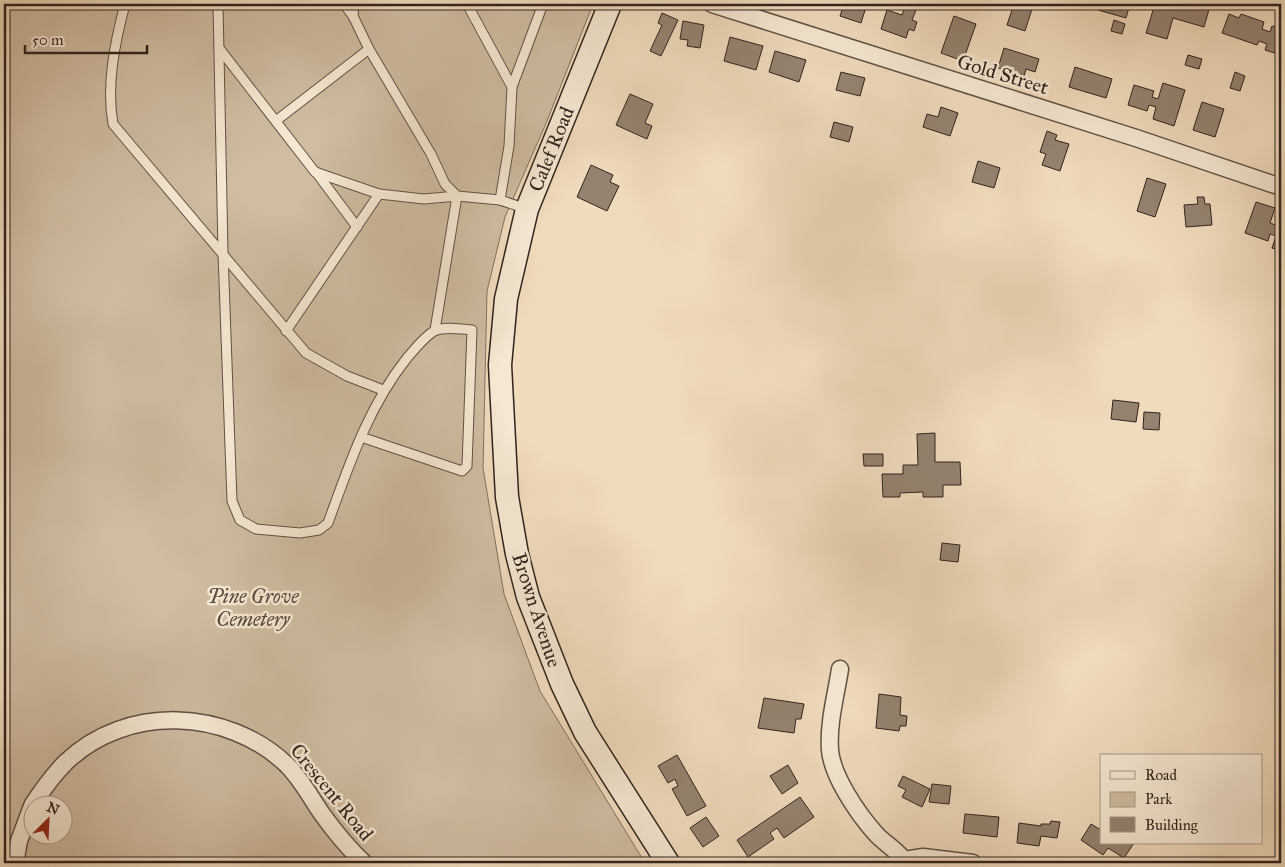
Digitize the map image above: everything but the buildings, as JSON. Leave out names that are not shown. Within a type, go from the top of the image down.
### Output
[{"type":"main road","name":"Calef Road","points":[[506,299],[527,209],[610,4]]},
{"type":"main road","name":"Brown Avenue","points":[[506,299],[500,365],[507,497],[517,554],[528,597],[562,684],[584,732],[668,863]]},
{"type":"street","name":"Gold Street","points":[[712,4],[1136,138],[1281,187]]},
{"type":"street","points":[[840,669],[830,733],[830,752],[835,770],[844,787],[876,834],[905,862],[933,858],[973,863]]},
{"type":"street","name":"Crescent Road","points":[[41,794],[67,761],[98,740],[132,726],[169,719],[207,723],[225,728],[259,743],[288,766],[345,845],[364,863]]},
{"type":"street","name":"Crescent Road","points":[[15,863],[22,832]]},
{"type":"lane","points":[[125,4],[119,27],[109,103],[113,124],[306,353],[320,363],[347,376],[383,390]]},
{"type":"lane","points":[[218,4],[223,253],[232,501],[240,520],[256,529],[300,533],[319,530],[328,523],[361,436],[383,390],[421,341],[435,330],[472,330],[467,466],[462,472],[361,436]]},
{"type":"lane","points":[[344,4],[353,16],[370,49],[432,154],[445,184],[458,196]]},
{"type":"lane","points":[[353,16],[354,4]]},
{"type":"lane","points":[[467,4],[512,87]]},
{"type":"lane","points":[[500,200],[508,146],[512,87],[543,4]]},
{"type":"lane","points":[[219,48],[277,120],[356,227]]},
{"type":"lane","points":[[277,120],[370,49]]},
{"type":"lane","points":[[315,172],[379,194],[424,199],[458,196],[500,200],[527,209]]},
{"type":"lane","points":[[286,331],[379,194]]},
{"type":"lane","points":[[435,330],[458,196]]},
{"type":"green space","name":"Pine Grove Cemetery","points":[[4,4],[593,4],[547,121],[505,217],[487,291],[483,468],[504,594],[540,691],[645,863],[4,863]]}]
